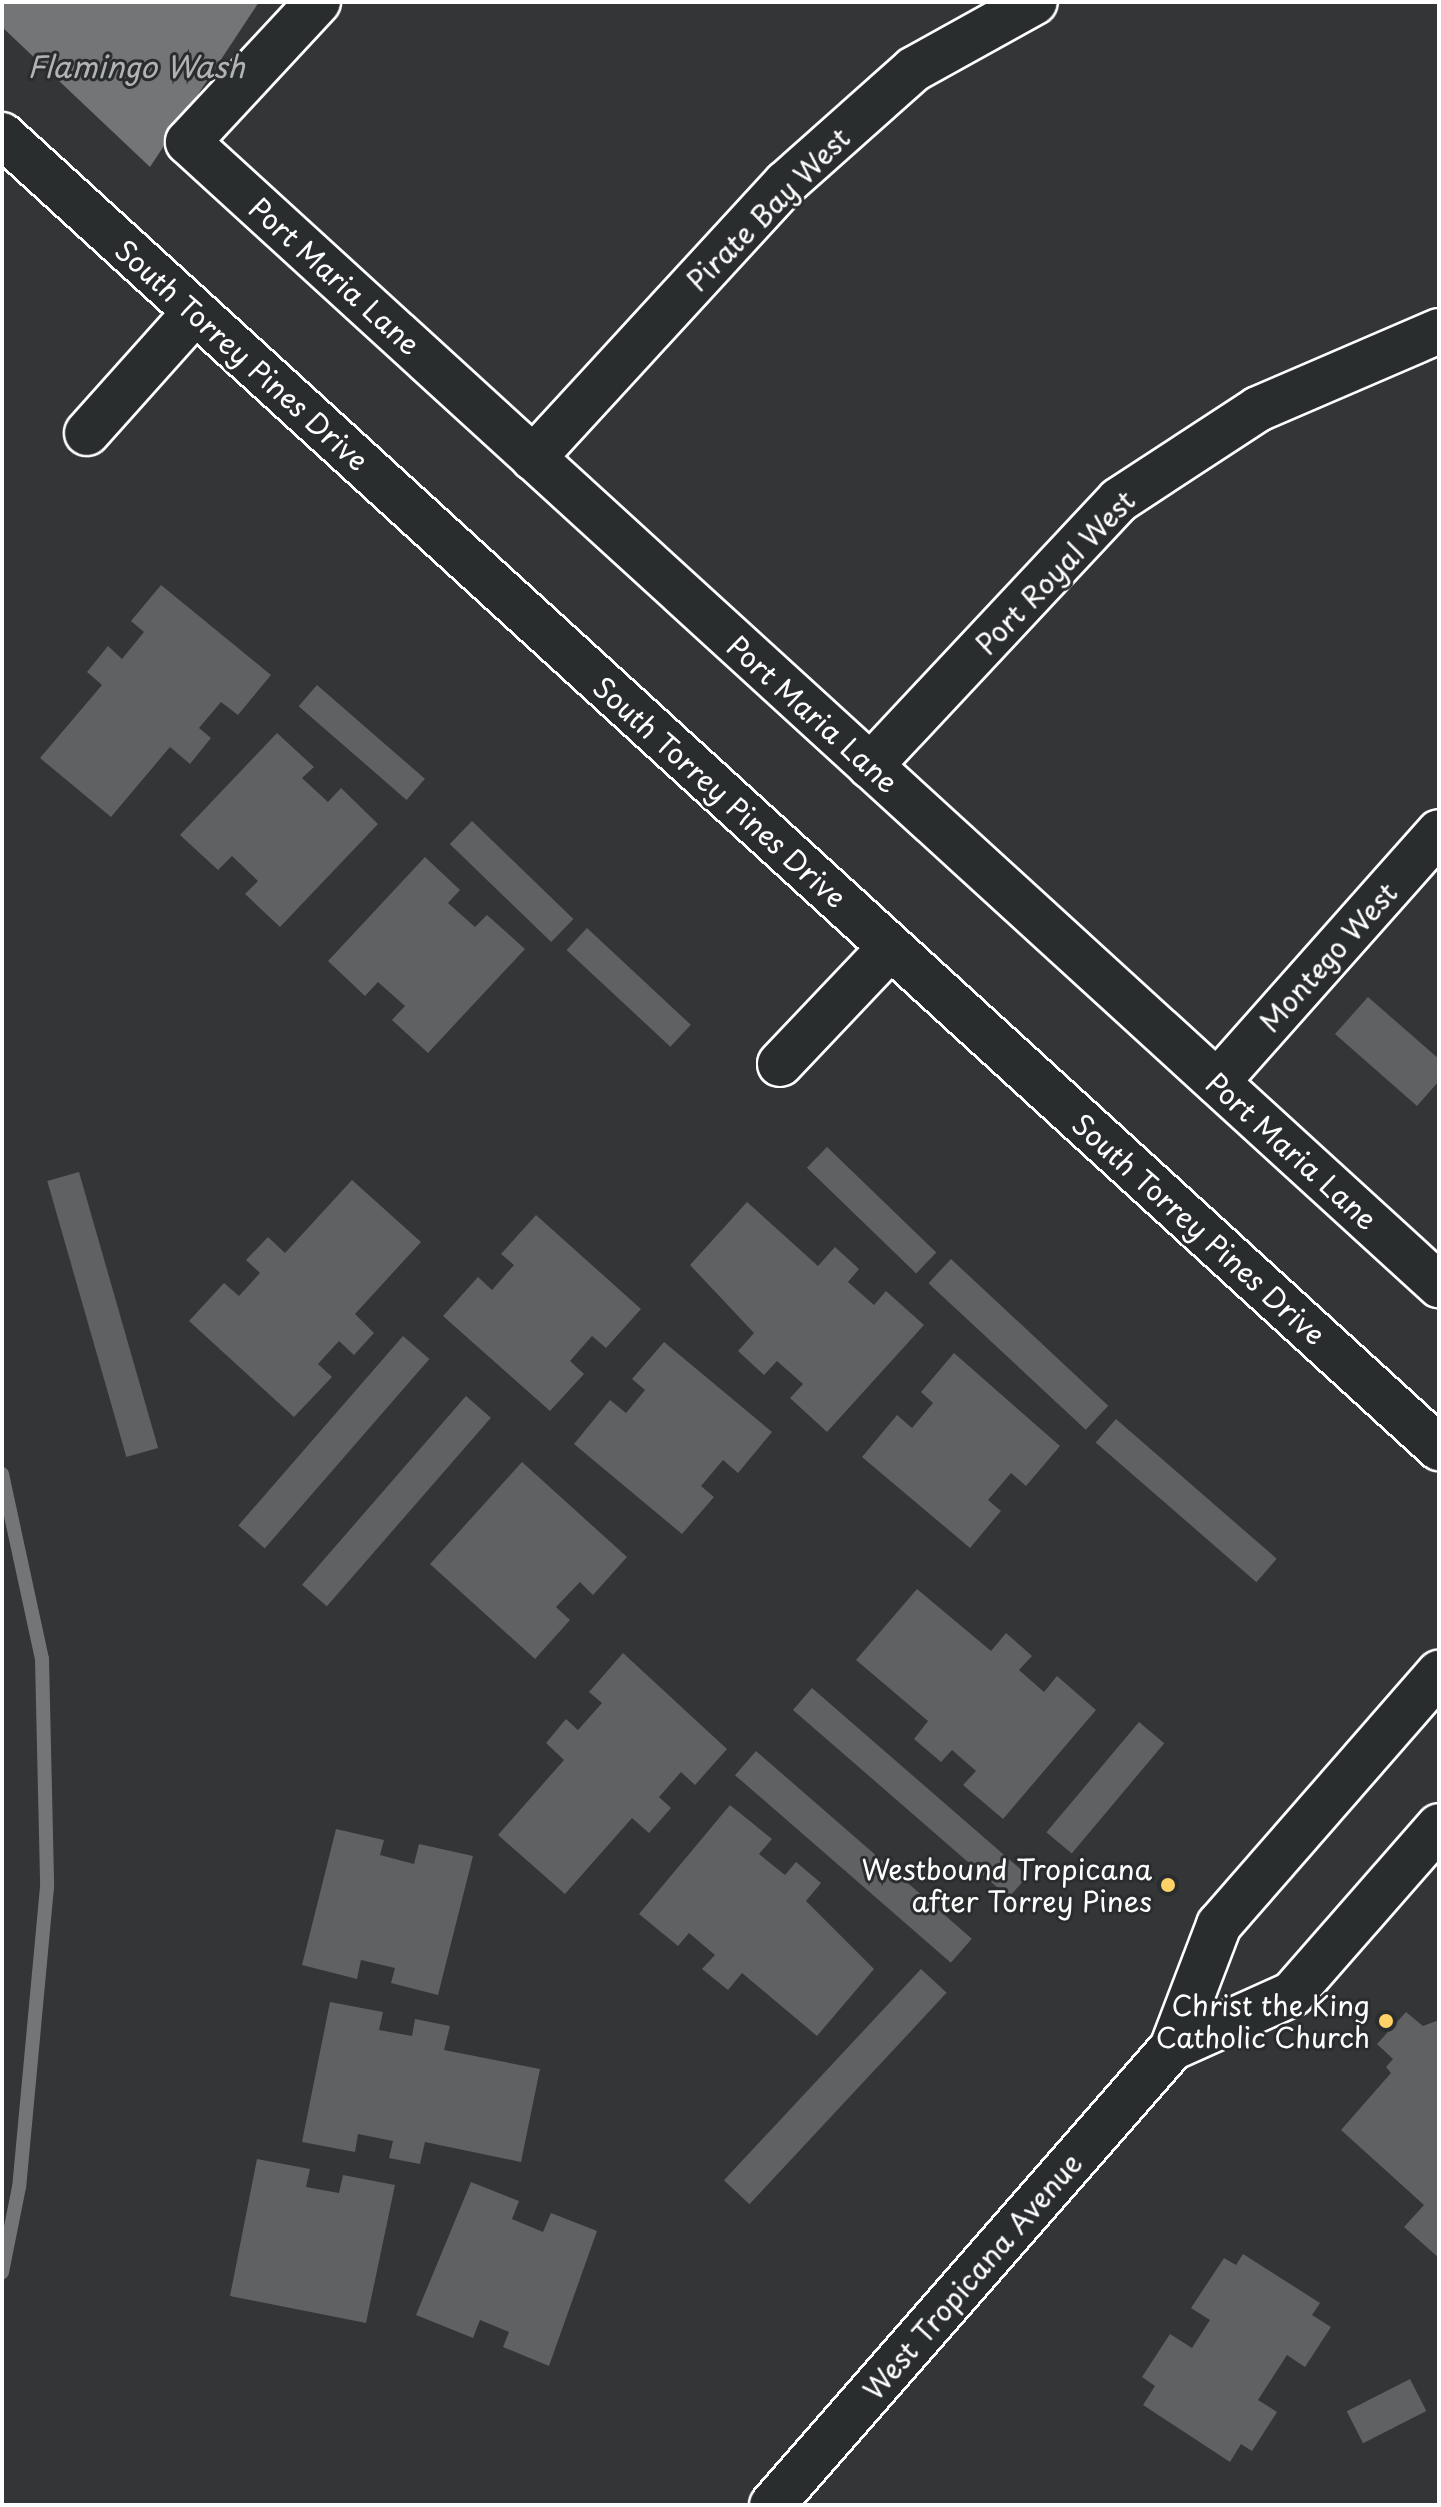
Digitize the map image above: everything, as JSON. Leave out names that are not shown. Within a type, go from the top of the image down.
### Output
[{"type":"street","name":"Port Maria Lane","points":[[318,2],[188,142],[1439,1285]]},
{"type":"street","name":"Pirate Bay West","points":[[533,458],[786,183],[914,69],[1035,2]]},
{"type":"street","name":"South Torrey Pines Drive","points":[[2,135],[1439,1448]]},
{"type":"street","points":[[87,433],[195,312]]},
{"type":"street","name":"Port Royal West","points":[[870,766],[1119,500],[1258,409],[1439,331]]},
{"type":"street","name":"Montego West","points":[[1217,1082],[1439,832]]},
{"type":"street","points":[[780,1064],[890,948]]},
{"type":"street","name":"West Tropicana Avenue","points":[[772,2505],[1172,2048],[1219,1925],[1439,1673]]},
{"type":"street","name":"West Tropicana Avenue","points":[[1172,2048],[1292,1994],[1439,1826]]},
{"type":"water","name":"Flamingo Wash","points":[[2,2],[259,2],[150,167],[2,27]]},
{"type":"building","points":[[161,585],[271,675],[238,715],[221,702],[199,728],[211,738],[190,764],[170,747],[111,817],[40,758],[102,685],[87,672],[108,646],[122,659],[144,632],[131,621]]},
{"type":"building","points":[[317,685],[425,779],[407,800],[299,706]]},
{"type":"building","points":[[277,733],[314,767],[302,778],[328,802],[341,788],[378,824],[280,927],[245,894],[258,881],[232,856],[218,870],[180,835]]},
{"type":"building","points":[[472,821],[573,919],[551,942],[450,844]]},
{"type":"building","points":[[425,857],[460,890],[448,903],[475,927],[487,915],[525,949],[428,1053],[392,1020],[405,1006],[378,982],[365,996],[328,961]]},
{"type":"building","points":[[587,928],[691,1025],[670,1047],[567,950]]},
{"type":"building","points":[[1368,997],[1439,1059],[1439,1081],[1417,1106],[1335,1034]]},
{"type":"building","points":[[827,1147],[936,1253],[916,1273],[807,1168]]},
{"type":"building","points":[[79,1172],[158,1448],[126,1457],[47,1181]]},
{"type":"building","points":[[352,1180],[421,1242],[355,1314],[374,1333],[354,1355],[339,1341],[318,1364],[332,1377],[294,1417],[189,1321],[224,1283],[239,1296],[260,1273],[246,1260],[268,1237],[285,1253]]},
{"type":"building","points":[[747,1202],[818,1266],[835,1247],[859,1269],[848,1282],[874,1305],[886,1291],[924,1325],[827,1432],[790,1398],[803,1384],[777,1361],[764,1375],[738,1351],[754,1333],[690,1265]]},
{"type":"building","points":[[536,1215],[641,1309],[606,1348],[592,1336],[570,1361],[584,1374],[550,1411],[443,1316],[478,1277],[492,1290],[514,1265],[501,1254]]},
{"type":"building","points":[[951,1259],[1108,1406],[1086,1430],[928,1283]]},
{"type":"building","points":[[403,1336],[429,1359],[265,1548],[238,1525]]},
{"type":"building","points":[[664,1342],[772,1432],[738,1473],[723,1460],[701,1486],[714,1497],[682,1534],[574,1444],[610,1400],[626,1413],[645,1390],[632,1379]]},
{"type":"building","points":[[954,1353],[1060,1446],[1026,1486],[1011,1473],[988,1500],[1001,1511],[970,1548],[862,1457],[897,1415],[912,1428],[933,1403],[921,1392]]},
{"type":"building","points":[[466,1396],[491,1418],[327,1606],[302,1585]]},
{"type":"building","points":[[1116,1419],[1277,1559],[1256,1582],[1096,1442]]},
{"type":"building","points":[[522,1462],[627,1557],[593,1595],[580,1582],[556,1607],[570,1620],[535,1659],[430,1564]]},
{"type":"building","points":[[917,1589],[991,1651],[1006,1633],[1032,1656],[1019,1670],[1044,1692],[1057,1676],[1096,1710],[1003,1819],[963,1785],[976,1771],[952,1750],[941,1762],[914,1739],[928,1721],[856,1660]]},
{"type":"building","points":[[623,1653],[727,1749],[695,1785],[681,1772],[659,1797],[671,1808],[649,1833],[632,1818],[565,1894],[498,1835],[564,1760],[546,1743],[566,1719],[578,1730],[602,1703],[589,1692]]},
{"type":"building","points":[[812,1688],[1028,1876],[1009,1898],[793,1710]]},
{"type":"building","points":[[1139,1722],[1164,1743],[1072,1854],[1046,1832]]},
{"type":"building","points":[[756,1751],[972,1939],[951,1963],[735,1775]]},
{"type":"building","points":[[730,1805],[772,1839],[759,1854],[785,1875],[796,1862],[821,1883],[806,1901],[874,1969],[817,2036],[742,1973],[728,1990],[702,1969],[715,1955],[689,1933],[678,1946],[639,1914]]},
{"type":"building","points":[[336,1829],[384,1840],[380,1855],[414,1864],[419,1844],[473,1856],[438,1995],[391,1983],[395,1968],[361,1960],[357,1979],[302,1965]]},
{"type":"building","points":[[921,1969],[947,1993],[749,2204],[724,2180]]},
{"type":"building","points":[[330,2002],[383,2012],[379,2030],[412,2036],[415,2019],[450,2026],[444,2050],[540,2069],[521,2162],[425,2142],[420,2164],[389,2158],[393,2141],[358,2134],[355,2152],[302,2142]]},
{"type":"building","points":[[1406,2012],[1423,2026],[1439,2020],[1439,2258],[1404,2227],[1424,2205],[1341,2130],[1391,2073],[1386,2067],[1393,2059],[1377,2044]]},
{"type":"building","points":[[257,2159],[310,2169],[306,2187],[339,2193],[343,2175],[395,2185],[366,2323],[230,2296]]},
{"type":"building","points":[[471,2182],[519,2201],[512,2219],[543,2232],[551,2213],[597,2231],[549,2366],[503,2347],[509,2332],[480,2320],[473,2338],[416,2315]]},
{"type":"building","points":[[1243,2254],[1320,2303],[1312,2315],[1331,2327],[1305,2367],[1287,2355],[1258,2400],[1277,2412],[1252,2451],[1241,2444],[1230,2462],[1143,2405],[1155,2386],[1142,2377],[1170,2334],[1192,2348],[1210,2320],[1191,2308],[1224,2258],[1236,2265]]},
{"type":"building","points":[[1410,2379],[1426,2411],[1363,2443],[1347,2411]]},
{"type":"waterway","name":"Flamingo Wash","points":[[2,1474],[42,1659],[47,1887],[19,2187],[2,2272]]},
{"type":"place","name":"Westbound Tropicana after Torrey Pines","points":[[1168,1885]]},
{"type":"place","name":"Christ the King Catholic Church","points":[[1386,2021]]}]
